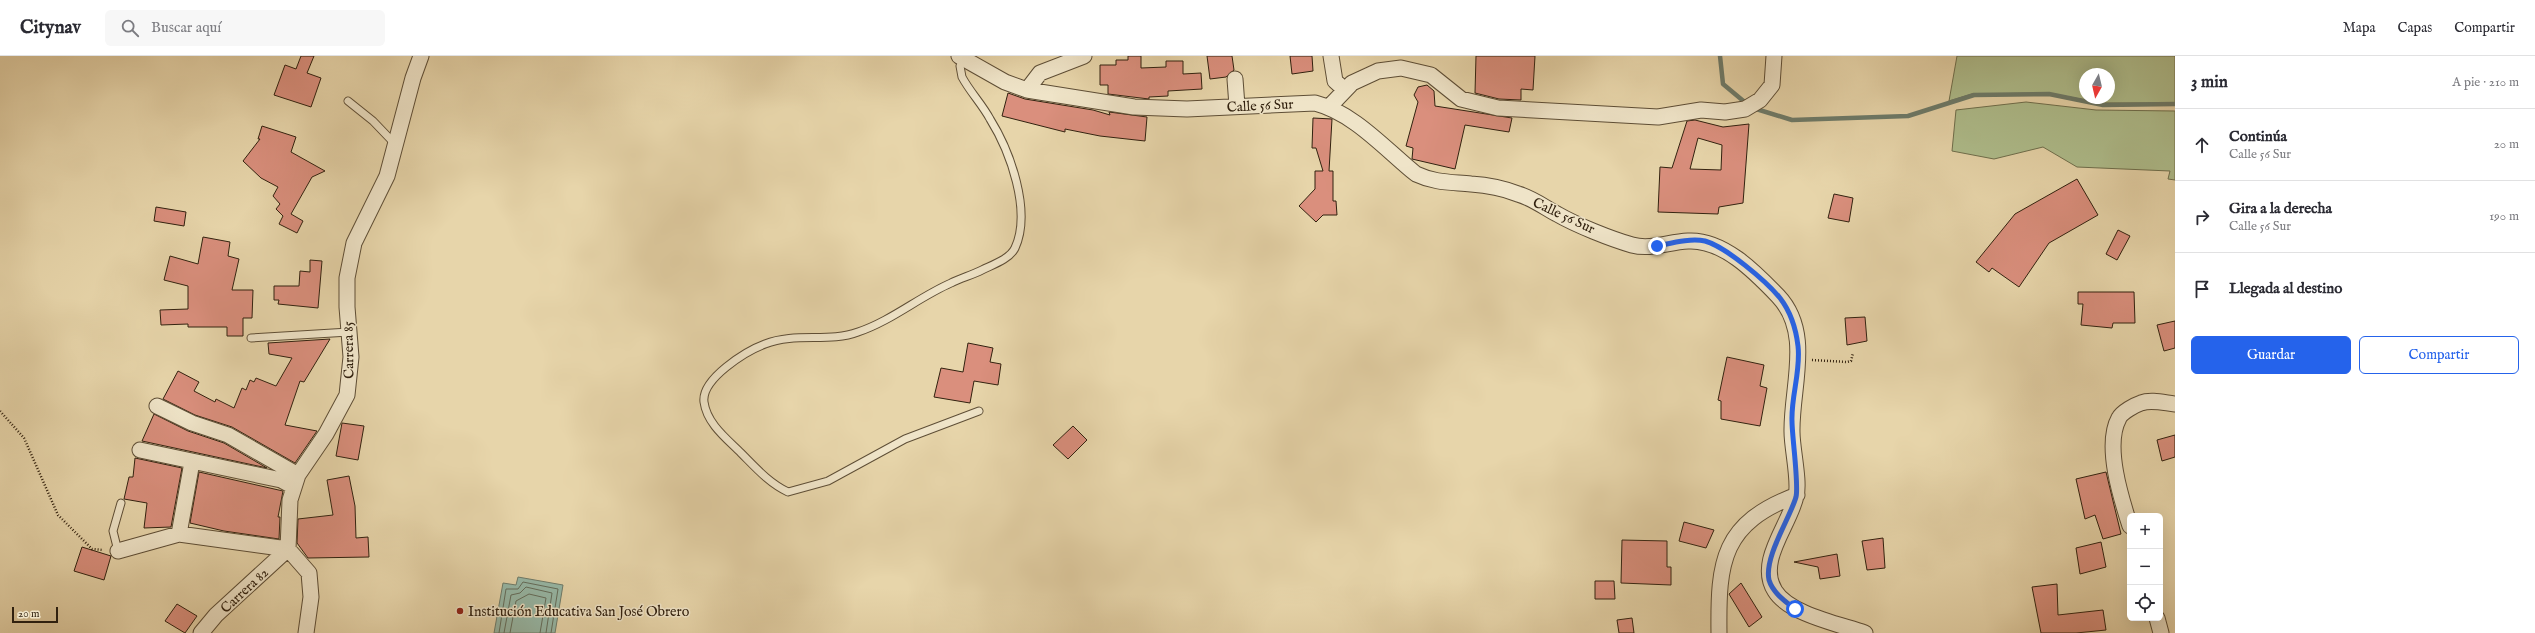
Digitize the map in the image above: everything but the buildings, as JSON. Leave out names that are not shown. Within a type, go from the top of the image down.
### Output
[{"type":"street","name":"Carrera 85","points":[[288,548],[290,500],[296,481],[326,434],[347,395],[351,357],[350,332],[346,307],[347,278],[354,243],[387,176],[421,56]]},
{"type":"street","points":[[1027,90],[1040,73],[1084,56]]},
{"type":"street","points":[[1331,56],[1334,81],[1345,90]]},
{"type":"street","points":[[1329,106],[1352,83],[1378,71],[1401,68],[1431,75],[1461,99],[1498,108],[1658,117],[1701,110],[1725,112],[1746,109],[1760,100],[1772,85],[1774,56]]},
{"type":"street","name":"Calle 56 Sur","points":[[961,57],[1005,82],[1027,90],[1134,107],[1187,110],[1237,106],[1315,103],[1329,106],[1350,120],[1416,174],[1428,180],[1485,185],[1520,194],[1559,216],[1631,245],[1657,246],[1686,241],[1705,241],[1719,247],[1762,280],[1780,298],[1795,328],[1798,359],[1791,413],[1797,495],[1772,555],[1769,579],[1776,592],[1795,609],[1864,633]]},
{"type":"street","points":[[1235,79],[1237,106]]},
{"type":"street","points":[[2127,517],[2120,497],[2115,467],[2114,429],[2119,416],[2142,402],[2175,404]]},
{"type":"street","points":[[157,406],[192,423],[228,435],[296,481]]},
{"type":"street","points":[[140,450],[281,480],[296,481]]},
{"type":"street","points":[[179,534],[192,462]]},
{"type":"street","points":[[1719,633],[1719,582],[1731,542],[1762,511],[1773,504],[1797,495]]},
{"type":"street","points":[[118,551],[179,534],[288,548],[309,573],[311,597],[306,633]]},
{"type":"street","name":"Carrera 82","points":[[201,633],[216,615],[288,548]]},
{"type":"street","points":[[2158,621],[2161,633]]},
{"type":"lane","points":[[961,57],[960,66],[962,77],[995,128],[1012,168],[1021,214],[1019,239],[1014,250],[999,262],[950,283],[882,322],[858,332],[827,337],[805,336],[764,344],[745,354],[716,376],[705,393],[704,401],[716,428],[774,485],[788,492],[828,482],[905,439],[979,411]]},
{"type":"lane","points":[[348,101],[373,121],[395,144]]},
{"type":"lane","points":[[251,338],[350,332]]},
{"type":"lane","points":[[118,551],[113,531],[121,503]]},
{"type":"path","points":[[1798,359],[1847,362],[1851,361],[1853,353]]},
{"type":"path","points":[[0,411],[24,438],[58,515],[92,549],[118,551]]},
{"type":"green space","points":[[1957,56],[2175,56],[2175,103],[2115,103],[2115,68],[2079,68],[2079,99],[2048,93],[1972,94],[1949,101]]},
{"type":"green space","points":[[2026,102],[2096,110],[2175,111],[2175,180],[2168,179],[2170,171],[2077,167],[2043,147],[1994,159],[1952,151],[1956,110]]},
{"type":"water","points":[[518,577],[563,585],[555,633],[494,633],[503,583],[516,585]]},
{"type":"waterway","points":[[1720,56],[1723,84],[1747,104]]},
{"type":"waterway","points":[[1753,108],[1792,120],[1908,116],[1974,95],[2049,94],[2103,105],[2175,104]]},
{"type":"place","name":"Institución Educativa San José Obrero","points":[[460,611]]},
{"type":"route","points":[[1657,246],[1686,241],[1705,241],[1719,247],[1762,280],[1780,298],[1795,328],[1798,347],[1798,370],[1791,413],[1797,495],[1772,555],[1769,579],[1776,592],[1795,609]]}]
